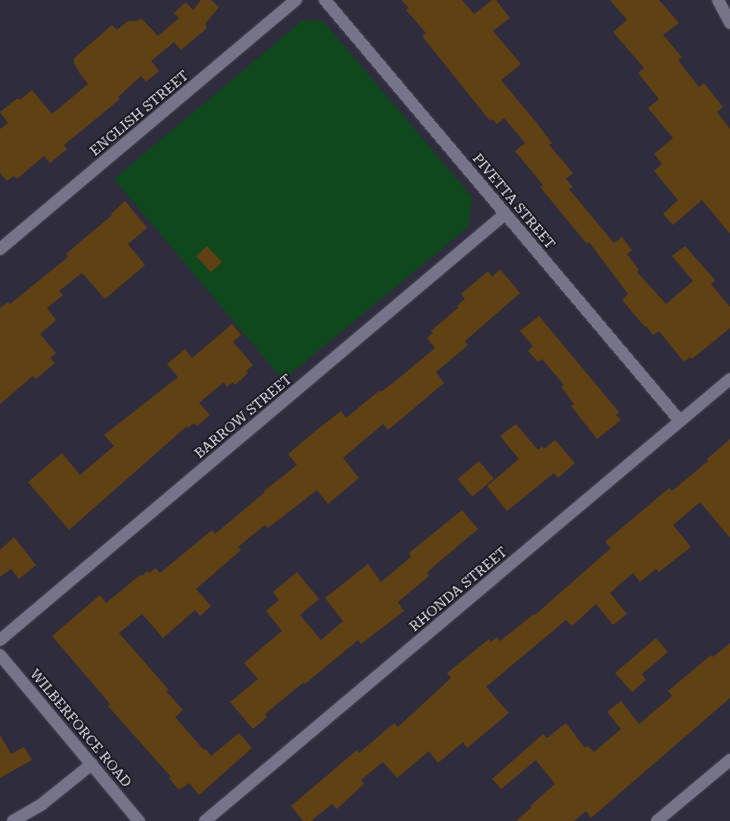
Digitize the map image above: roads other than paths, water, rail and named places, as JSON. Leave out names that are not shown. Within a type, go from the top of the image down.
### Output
[{"type":"street","name":"ENGLISH STREET","points":[[0,249],[296,0]]},
{"type":"street","name":"PIVETTA STREET","points":[[325,0],[680,421]]},
{"type":"street","points":[[718,0],[730,23]]},
{"type":"street","name":"BARROW STREET","points":[[0,640],[505,214]]},
{"type":"street","name":"RHONDA STREET","points":[[205,821],[730,379]]},
{"type":"street","name":"WILBERFORCE ROAD","points":[[0,655],[139,821]]},
{"type":"street","points":[[657,821],[730,760]]},
{"type":"street","points":[[13,821],[42,804],[92,764]]}]
